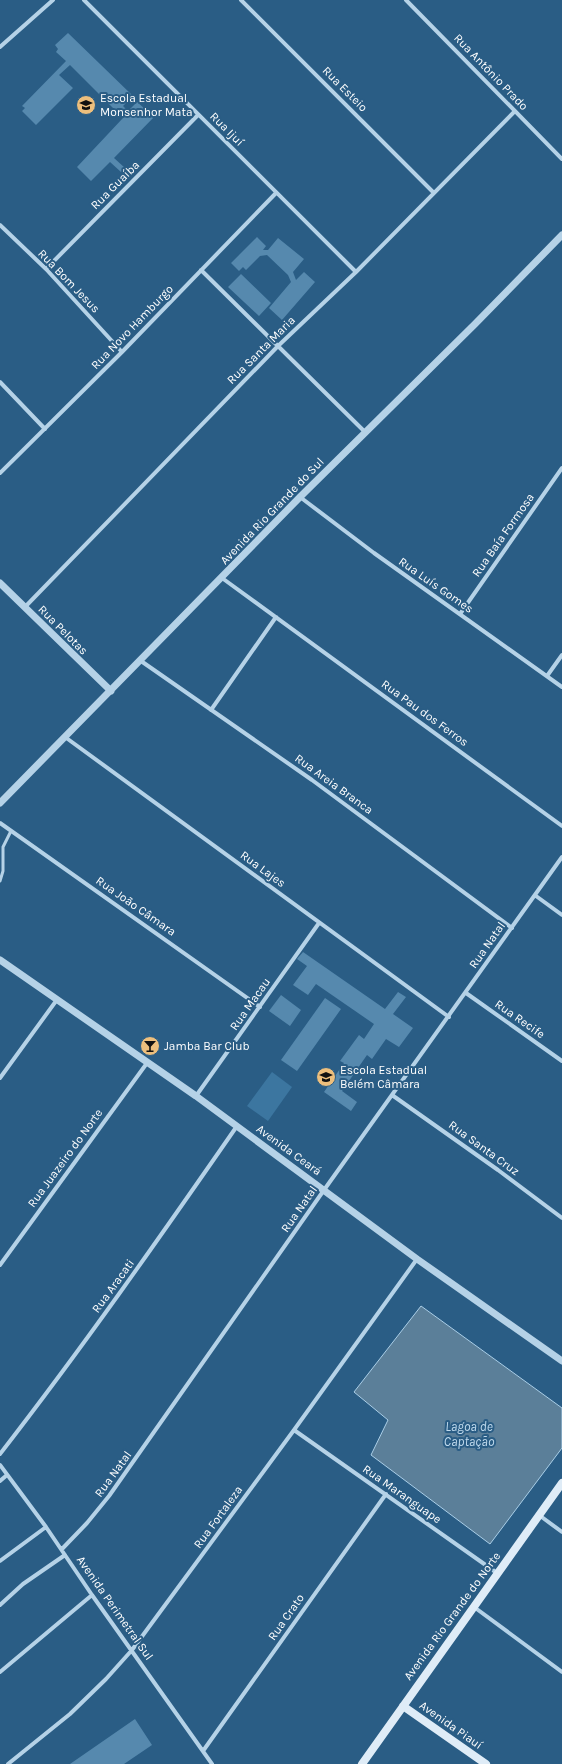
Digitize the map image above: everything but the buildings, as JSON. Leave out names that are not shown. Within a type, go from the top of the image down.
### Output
[{"type":"main road","name":"Avenida Rio Grande do Norte","points":[[362,1764],[562,1483]]},
{"type":"main road","name":"Avenida Piauí","points":[[403,1706],[486,1764]]},
{"type":"street","points":[[0,48],[53,0]]},
{"type":"street","name":"Rua Ijuí","points":[[84,0],[198,116],[356,272]]},
{"type":"street","name":"Rua Esteio","points":[[241,0],[434,193]]},
{"type":"street","name":"Rua Antônio Prado","points":[[406,0],[562,159]]},
{"type":"street","name":"Rua Santa Maria","points":[[25,607],[278,346],[356,272],[515,111]]},
{"type":"street","name":"Rua Guaíba","points":[[46,269],[198,116]]},
{"type":"street","name":"Rua Novo Hamburgo","points":[[0,474],[122,352],[276,193]]},
{"type":"street","name":"Rua Bom Jesus","points":[[0,225],[46,269],[122,352]]},
{"type":"street","name":"Avenida Rio Grande do Sul","points":[[0,803],[111,692],[300,497],[562,235]]},
{"type":"street","points":[[201,270],[365,432]]},
{"type":"street","points":[[0,382],[46,429]]},
{"type":"street","name":"Rua Baía Formosa","points":[[460,614],[562,468]]},
{"type":"street","name":"Rua Luís Gomes","points":[[300,497],[374,553],[562,687]]},
{"type":"street","name":"Rua Pau dos Ferros","points":[[222,578],[562,826]]},
{"type":"street","name":"Rua Pelotas","points":[[0,583],[111,692]]},
{"type":"street","points":[[211,710],[276,617]]},
{"type":"street","points":[[547,676],[562,655]]},
{"type":"street","name":"Rua Areia Branca","points":[[141,661],[312,780],[512,928]]},
{"type":"street","name":"Rua Lajes","points":[[65,738],[449,1016]]},
{"type":"street","name":"Rua João Câmara","points":[[0,823],[260,1007]]},
{"type":"street","name":"Rua Natal","points":[[62,1549],[87,1523],[109,1496],[324,1190],[536,896],[562,857]]},
{"type":"street","points":[[536,896],[562,915]]},
{"type":"street","name":"Rua Macau","points":[[196,1096],[319,923]]},
{"type":"street","name":"Avenida Ceará","points":[[0,960],[196,1096],[418,1259],[562,1361]]},
{"type":"street","name":"Rua Recife","points":[[466,993],[562,1061]]},
{"type":"street","points":[[0,1078],[56,1000]]},
{"type":"street","name":"Rua Juazeiro do Norte","points":[[0,1265],[147,1063]]},
{"type":"street","name":"Rua Santa Cruz","points":[[392,1095],[498,1170],[562,1218]]},
{"type":"street","name":"Rua Aracati","points":[[0,1454],[48,1392],[132,1277],[237,1126]]},
{"type":"street","name":"Rua Fortaleza","points":[[8,1764],[70,1714],[106,1679],[132,1650],[418,1259]]},
{"type":"street","name":"Rua Maranguape","points":[[294,1430],[497,1573]]},
{"type":"street","name":"Avenida Perimetral Sul","points":[[0,1465],[62,1549],[92,1595],[212,1764]]},
{"type":"street","points":[[0,1481],[7,1475]]},
{"type":"street","name":"Rua Crato","points":[[203,1751],[386,1494]]},
{"type":"street","points":[[539,1515],[562,1532]]},
{"type":"street","points":[[0,1561],[46,1527]]},
{"type":"street","points":[[0,1605],[33,1577],[66,1555]]},
{"type":"street","points":[[0,1672],[92,1595]]},
{"type":"street","points":[[474,1607],[562,1672]]},
{"type":"lane","points":[[0,881],[3,871],[1,854],[11,831]]},
{"type":"shaded area","points":[[272,1072],[292,1087],[268,1121],[247,1106]]},
{"type":"water","name":"Lagoa de Captação","points":[[421,1306],[562,1408],[562,1448],[490,1544],[371,1455],[388,1420],[354,1392]]},
{"type":"place","name":"Escola Estadual Monsenhor Mata","points":[[86,105]]},
{"type":"place","name":"Jamba Bar Club","points":[[150,1046]]},
{"type":"place","name":"Escola Estadual Belém Câmara","points":[[326,1077]]}]
